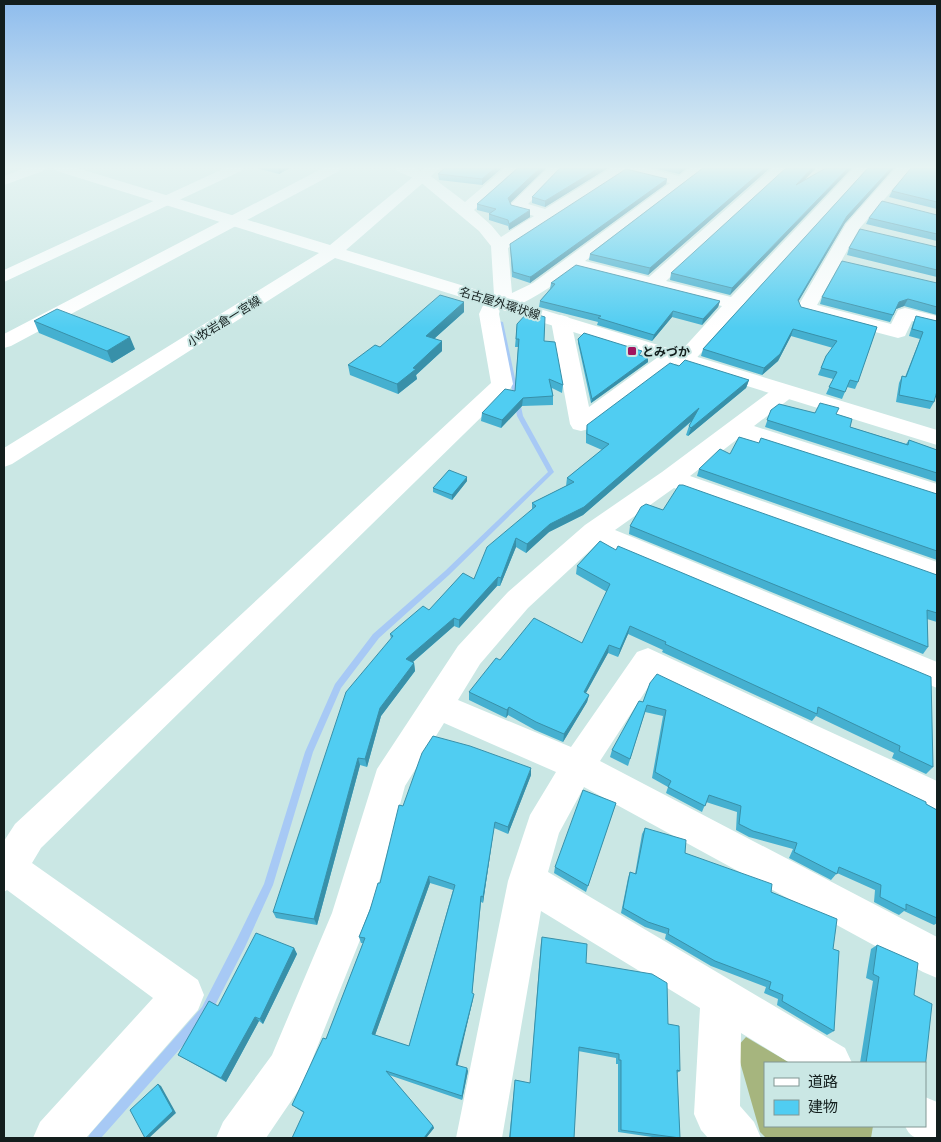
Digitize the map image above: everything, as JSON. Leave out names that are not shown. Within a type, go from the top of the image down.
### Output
[{"type":"street","points":[[4,277],[122,221]]},
{"type":"street","points":[[4,342],[232,221]]},
{"type":"street","name":"名古屋外環状線","points":[[234,221],[937,438]]},
{"type":"street","name":"小牧岩倉一宮線","points":[[4,459],[334,251],[369,221]]},
{"type":"street","points":[[478,221],[499,246],[499,303]]},
{"type":"street","points":[[499,246],[536,221]]},
{"type":"street","points":[[56,1138],[183,995],[5,869],[28,836],[502,384],[489,314],[499,303],[539,287],[628,221]]},
{"type":"street","points":[[653,282],[721,221]]},
{"type":"street","points":[[561,321],[581,424],[678,358],[735,304],[812,221]]},
{"type":"street","points":[[857,221],[833,258],[806,308],[898,332],[905,314],[937,322]]},
{"type":"street","points":[[852,227],[871,232]]},
{"type":"street","points":[[833,258],[852,263]]},
{"type":"street","points":[[573,262],[735,304]]},
{"type":"street","points":[[239,1138],[286,1070],[351,915],[389,780],[469,655],[518,600],[594,532],[671,478],[784,392]]},
{"type":"street","points":[[737,428],[937,493]]},
{"type":"street","points":[[671,478],[937,574]]},
{"type":"street","points":[[594,532],[937,675]]},
{"type":"street","points":[[479,1138],[527,880],[543,827],[578,766],[648,661],[937,798]]},
{"type":"street","points":[[438,706],[578,766],[937,958]]},
{"type":"street","points":[[527,880],[828,1062]]},
{"type":"street","points":[[720,998],[717,1114],[738,1138]]},
{"type":"street","points":[[926,1121],[937,1127]]},
{"type":"green space","points":[[746,1037],[788,1062],[764,1062],[764,1127],[873,1127],[871,1138],[766,1138],[760,1132],[736,1048]]},
{"type":"building","points":[[545,221],[608,221],[530,277],[513,272],[510,244]]},
{"type":"building","points":[[633,221],[704,221],[650,268],[590,254]]},
{"type":"building","points":[[728,221],[796,221],[732,288],[671,273]]},
{"type":"building","points":[[819,221],[844,221],[798,300],[801,307],[877,327],[858,382],[850,380],[845,392],[829,387],[837,372],[821,368],[826,356],[837,341],[793,329],[780,354],[764,368],[703,349]]},
{"type":"building","points":[[883,221],[937,221],[937,234]]},
{"type":"building","points":[[860,229],[937,247],[937,270],[849,248]]},
{"type":"building","points":[[842,261],[937,283],[937,307],[908,299],[899,302],[893,315],[822,297]]},
{"type":"building","points":[[576,265],[720,301],[703,319],[673,311],[654,335],[598,318],[601,316],[540,301],[555,284],[551,283]]},
{"type":"building","points":[[440,295],[464,302],[426,336],[442,341],[413,368],[416,369],[397,384],[348,365],[375,345],[380,347]]},
{"type":"building","points":[[57,309],[130,337],[107,351],[34,321]]},
{"type":"building","points":[[528,312],[545,317],[544,341],[555,342],[563,385],[549,379],[553,396],[523,398],[502,420],[482,413],[505,389],[515,391],[519,339],[516,339],[517,324]]},
{"type":"building","points":[[916,316],[937,321],[937,391],[934,402],[899,395],[902,376],[906,377],[923,332],[912,329]]},
{"type":"building","points":[[584,333],[642,351],[639,355],[648,358],[592,399],[578,339]]},
{"type":"building","points":[[685,360],[749,380],[691,428],[689,426],[699,408],[584,507],[550,524],[527,544],[516,538],[501,578],[498,577],[459,620],[454,618],[406,659],[414,663],[380,708],[365,759],[358,758],[314,919],[273,912],[346,692],[393,636],[390,634],[423,606],[429,610],[463,573],[474,579],[487,547],[536,506],[532,503],[574,482],[567,478],[609,444],[587,434],[587,425],[670,363],[679,366]]},
{"type":"building","points":[[820,403],[839,408],[836,414],[852,419],[850,427],[908,445],[909,440],[937,450],[937,473],[767,420],[771,410],[779,404],[815,413]]},
{"type":"building","points":[[739,437],[759,443],[761,438],[937,494],[937,551],[699,469],[720,449],[730,454]]},
{"type":"building","points":[[449,470],[467,477],[452,495],[433,488]]},
{"type":"building","points":[[679,485],[937,575],[937,613],[927,610],[928,647],[630,526],[641,507],[646,504],[663,510]]},
{"type":"building","points":[[600,541],[616,550],[618,546],[931,677],[933,767],[899,751],[900,746],[818,707],[817,714],[630,626],[620,649],[609,645],[584,692],[589,695],[564,734],[536,722],[509,707],[507,710],[469,692],[496,658],[500,660],[534,618],[582,643],[610,584],[577,566]]},
{"type":"building","points":[[657,674],[926,802],[926,804],[937,810],[937,918],[906,904],[906,910],[880,897],[881,885],[839,867],[837,874],[794,852],[797,843],[753,831],[739,824],[741,806],[709,795],[705,806],[668,787],[671,781],[655,772],[666,710],[647,705],[630,759],[612,750],[639,701],[643,702],[650,683]]},
{"type":"building","points":[[433,736],[470,746],[531,768],[508,827],[495,822],[483,897],[481,896],[472,993],[474,994],[456,1065],[467,1068],[462,1096],[386,1071],[433,1126],[424,1138],[292,1138],[304,1112],[292,1105],[323,1038],[326,1039],[365,938],[359,937],[378,883],[380,883],[399,805],[403,806],[422,753]],"holes":[[[429,876],[455,885],[409,1046],[372,1034]]]},
{"type":"building","points":[[583,790],[616,803],[588,886],[555,867]]},
{"type":"building","points":[[645,828],[686,840],[685,853],[772,884],[771,892],[837,919],[833,949],[839,951],[834,1031],[782,1001],[783,995],[769,989],[771,982],[715,961],[668,934],[669,929],[648,922],[623,908],[630,872],[636,874]]},
{"type":"building","points":[[256,933],[294,948],[260,1019],[255,1017],[221,1078],[178,1055],[209,1001],[218,1006]]},
{"type":"building","points":[[542,937],[587,944],[586,963],[652,974],[667,983],[668,1024],[679,1026],[680,1071],[677,1070],[680,1138],[621,1130],[621,1060],[619,1060],[619,1054],[579,1047],[574,1138],[510,1138],[515,1080],[530,1083]]},
{"type":"building","points":[[877,945],[918,963],[914,995],[932,1004],[926,1062],[866,1062],[879,977],[873,974]]},
{"type":"building","points":[[158,1084],[173,1111],[145,1138],[130,1110]]},
{"type":"waterway","points":[[94,1138],[206,1011],[268,885],[309,752],[338,686],[376,636],[447,573],[551,472],[520,416],[501,322]]},
{"type":"place","name":"とみづか","points":[[632,351]]}]
